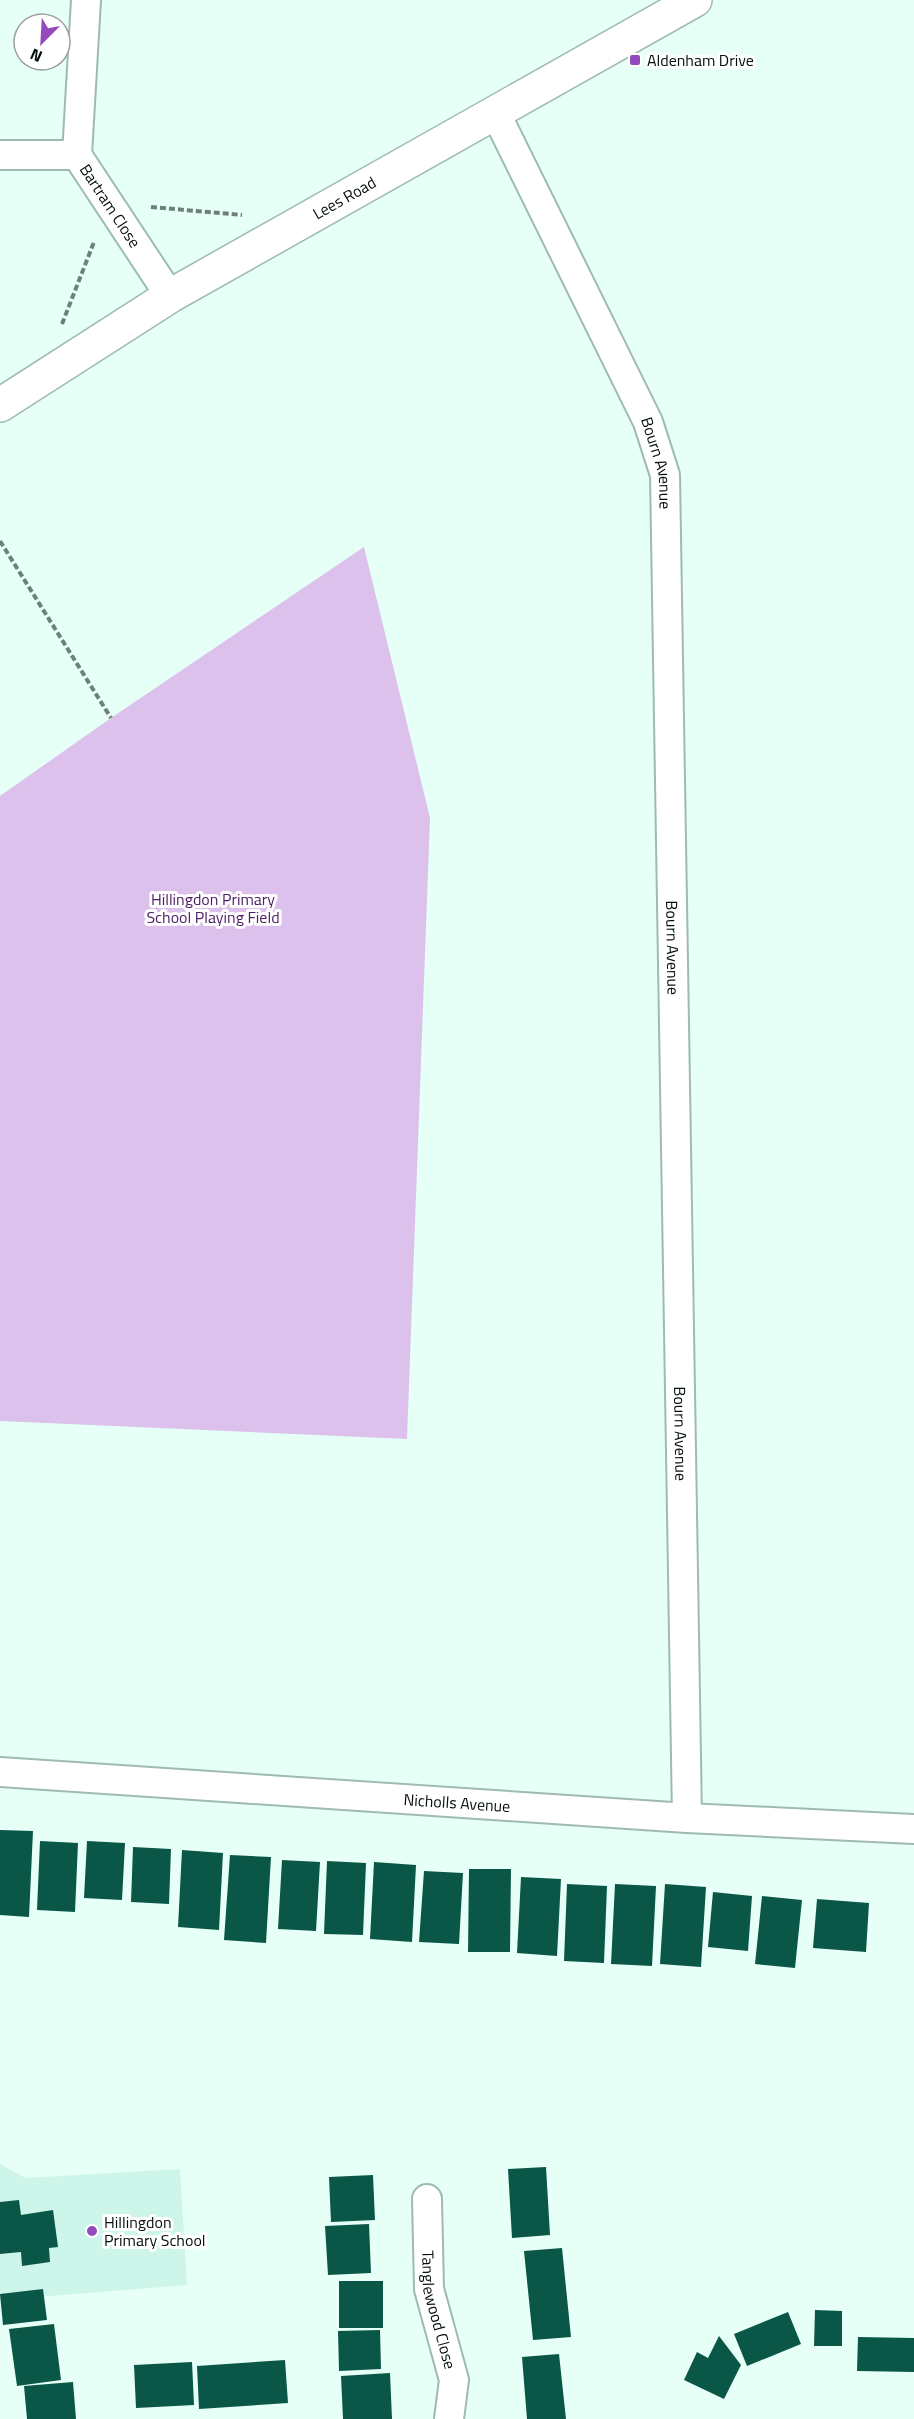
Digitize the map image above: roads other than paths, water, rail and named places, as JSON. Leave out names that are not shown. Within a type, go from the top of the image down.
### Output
[{"type":"street","name":"Bartram Close","points":[[86,0],[77,155],[170,296]]},
{"type":"street","name":"Lees Road","points":[[0,405],[170,296],[695,0]]},
{"type":"street","name":"Bourn Avenue","points":[[496,114],[648,422],[665,475],[687,1818]]},
{"type":"street","points":[[0,155],[77,155]]},
{"type":"street","name":"Nicholls Avenue","points":[[0,1772],[687,1818],[914,1829]]},
{"type":"street","name":"Tanglewood Close","points":[[427,2199],[429,2289],[454,2380],[449,2419]]},
{"type":"place","name":"Aldenham Drive","points":[[635,60]]},
{"type":"place","name":"Hillingdon Primary School","points":[[92,2231]]},
{"type":"park label","name":"Hillingdon Primary School Playing Field","points":[[213,908]]}]
